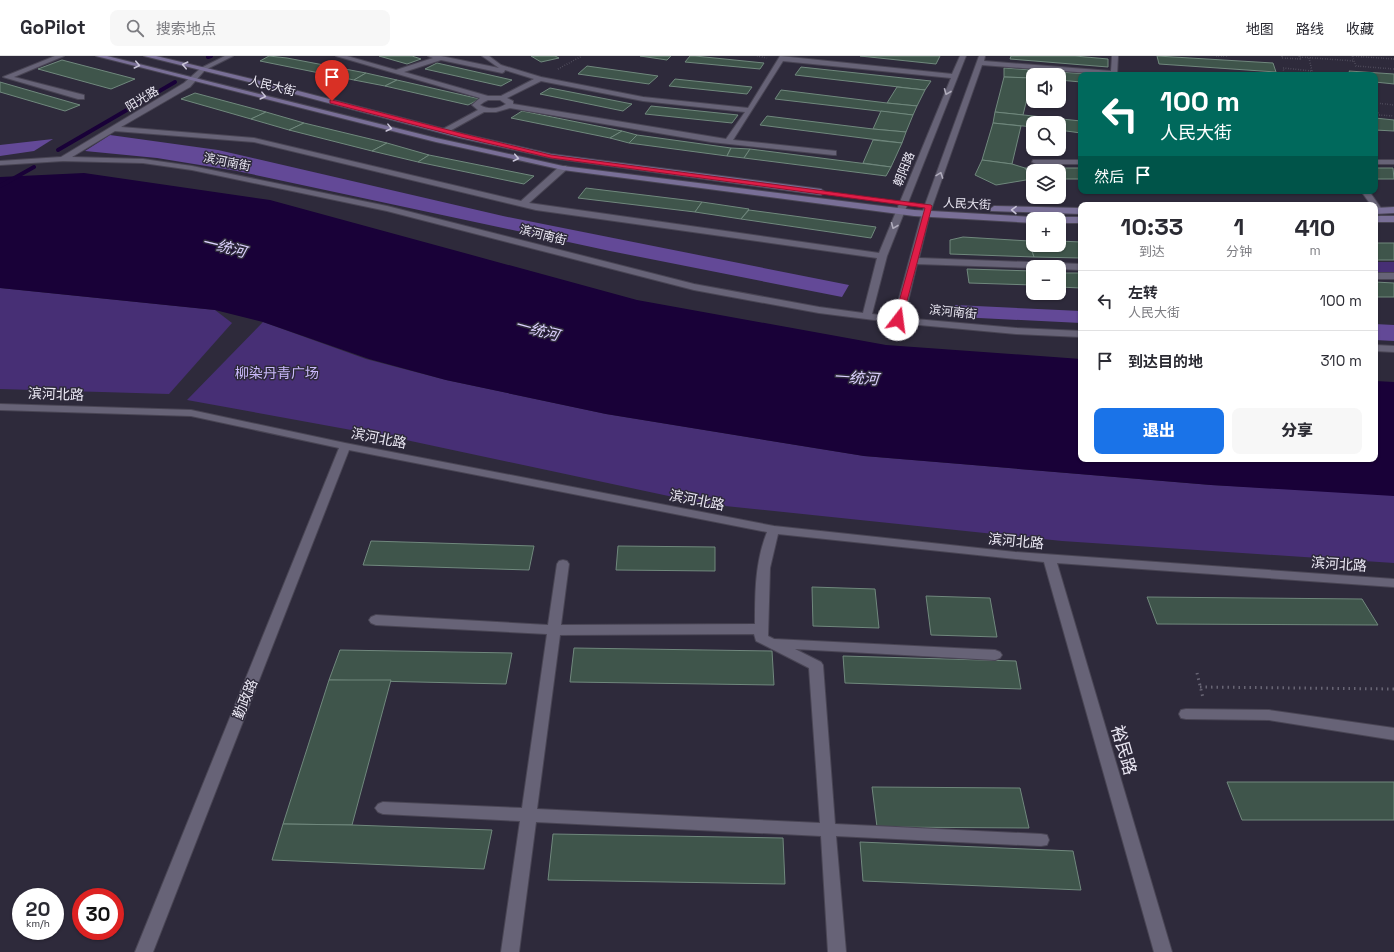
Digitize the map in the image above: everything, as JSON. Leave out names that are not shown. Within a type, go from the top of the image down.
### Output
[{"type":"street","points":[[61,56],[7,77],[81,97]]},
{"type":"street","name":"人民大街","points":[[99,56],[193,78],[436,140],[563,168],[927,210],[1026,219]]},
{"type":"street","name":"人民大街","points":[[147,56],[551,156],[837,194],[901,207]]},
{"type":"street","name":"阳光路","points":[[63,159],[187,84],[203,69],[230,56]]},
{"type":"street","points":[[339,56],[488,98],[502,98],[508,100],[510,103],[509,106]]},
{"type":"street","points":[[431,56],[643,99],[750,110]]},
{"type":"street","points":[[397,72],[440,58],[454,56]]},
{"type":"street","points":[[485,56],[500,69]]},
{"type":"street","name":"朝阳路","points":[[867,315],[882,256],[962,56]]},
{"type":"street","points":[[898,320],[927,210],[981,60],[1114,72],[1116,56]]},
{"type":"street","points":[[728,142],[750,110],[782,58],[953,76]]},
{"type":"street","points":[[502,98],[540,79]]},
{"type":"street","points":[[483,110],[476,106],[481,100],[488,98]]},
{"type":"street","points":[[446,131],[483,110],[498,110],[509,106],[728,142],[833,153]]},
{"type":"street","points":[[112,129],[254,140],[536,207],[882,256]]},
{"type":"street","name":"滨河南街","points":[[0,163],[63,159],[143,161],[192,168],[387,209],[694,287],[819,310],[898,320],[1016,331],[1078,334]]},
{"type":"street","points":[[1036,162],[1078,162]]},
{"type":"street","points":[[1378,162],[1394,162]]},
{"type":"street","points":[[523,204],[563,168]]},
{"type":"street","name":"人民大街","points":[[927,210],[977,209],[1078,211]]},
{"type":"street","points":[[1378,211],[1394,210]]},
{"type":"street","points":[[1378,219],[1394,219]]},
{"type":"street","points":[[1066,220],[1078,220]]},
{"type":"street","points":[[914,261],[1078,267]]},
{"type":"street","points":[[1378,276],[1394,276]]},
{"type":"street","points":[[1378,348],[1394,349]]},
{"type":"street","name":"滨河北路","points":[[0,407],[191,413],[345,446],[774,530],[1049,559],[1394,583]]},
{"type":"street","name":"勤政路","points":[[144,952],[345,446]]},
{"type":"street","points":[[774,530],[769,539],[762,581],[761,638],[816,665],[838,952]]},
{"type":"street","name":"裕民路","points":[[1049,559],[1163,952]]},
{"type":"street","points":[[510,952],[563,564]]},
{"type":"street","points":[[376,620],[554,630],[761,629]]},
{"type":"street","points":[[771,642],[995,655]]},
{"type":"street","points":[[1186,714],[1269,715],[1394,734]]},
{"type":"street","points":[[383,808],[1040,840]]},
{"type":"path","points":[[540,79],[582,56]]},
{"type":"path","points":[[1216,56],[1228,56]]},
{"type":"path","points":[[1282,56],[1282,58],[1300,59],[1299,56],[1354,61]]},
{"type":"path","points":[[1394,59],[1352,56],[1356,66],[1394,69]]},
{"type":"path","points":[[1284,72],[1283,68],[1312,71],[1309,57]]},
{"type":"path","points":[[1378,105],[1394,105]]},
{"type":"path","points":[[1378,114],[1394,116]]},
{"type":"path","points":[[1197,673],[1207,714]]},
{"type":"path","points":[[1200,687],[1394,689]]},
{"type":"green space","points":[[1378,262],[1394,262],[1394,273],[1378,273]]},
{"type":"green space","points":[[0,288],[215,310],[232,323],[169,394],[0,389]]},
{"type":"green space","name":"柳染丹青广场","points":[[263,322],[366,359],[446,380],[606,414],[864,456],[1211,485],[1394,494],[1394,563],[1062,541],[706,504],[406,440],[187,400]]},
{"type":"shaded area","points":[[110,135],[218,150],[503,216],[849,285],[842,297],[610,251],[237,171],[157,158],[85,151]]},
{"type":"shaded area","points":[[53,139],[34,151],[0,156],[0,145]]},
{"type":"shaded area","points":[[955,305],[1078,311],[1078,323],[959,317]]},
{"type":"shaded area","points":[[1378,324],[1394,325],[1394,341],[1378,340]]},
{"type":"water","name":"一统河","points":[[84,173],[270,200],[637,300],[886,345],[1078,359],[1078,462],[1378,462],[1378,381],[1394,382],[1394,496],[1211,485],[864,456],[606,414],[446,380],[369,359],[263,322],[215,310],[0,288],[0,177]]},
{"type":"building","points":[[269,56],[366,73],[354,80],[260,61]]},
{"type":"building","points":[[379,56],[412,56],[421,59],[407,64]]},
{"type":"building","points":[[531,56],[555,56],[559,58],[541,62]]},
{"type":"building","points":[[640,56],[671,56],[667,60]]},
{"type":"building","points":[[690,56],[764,63],[760,69],[685,62]]},
{"type":"building","points":[[860,56],[940,56],[936,64]]},
{"type":"building","points":[[1011,56],[1075,56],[1108,59],[1108,67],[1010,59]]},
{"type":"building","points":[[1157,56],[1273,63],[1276,72],[1159,64]]},
{"type":"building","points":[[62,60],[135,79],[111,89],[38,69]]},
{"type":"building","points":[[437,63],[512,80],[501,86],[425,69]]},
{"type":"building","points":[[587,66],[658,76],[649,84],[578,74]]},
{"type":"building","points":[[801,67],[931,81],[925,90],[795,75]]},
{"type":"building","points":[[1004,68],[1026,70],[1026,78],[1004,77]]},
{"type":"building","points":[[1066,72],[1078,73],[1078,82],[1066,81]]},
{"type":"building","points":[[366,73],[397,80],[385,86],[354,80]]},
{"type":"building","points":[[1378,73],[1394,74],[1394,84],[1378,82]]},
{"type":"building","points":[[1004,77],[1026,78],[1026,103],[1023,115],[995,112]]},
{"type":"building","points":[[675,79],[752,87],[747,94],[669,86]]},
{"type":"building","points":[[397,80],[480,99],[468,105],[385,86]]},
{"type":"building","points":[[0,82],[80,105],[65,111],[0,92]]},
{"type":"building","points":[[897,87],[925,90],[917,106],[887,103]]},
{"type":"building","points":[[550,88],[632,104],[623,111],[540,94]]},
{"type":"building","points":[[781,90],[917,106],[913,115],[775,99]]},
{"type":"building","points":[[195,93],[266,112],[251,119],[181,99]]},
{"type":"building","points":[[651,106],[738,115],[732,123],[645,114]]},
{"type":"building","points":[[522,111],[622,131],[610,138],[511,118]]},
{"type":"building","points":[[881,111],[913,115],[906,132],[873,129]]},
{"type":"building","points":[[266,112],[304,123],[289,130],[251,119]]},
{"type":"building","points":[[995,112],[1033,116],[1026,116],[1026,126],[993,123]]},
{"type":"building","points":[[767,116],[906,132],[902,143],[760,125]]},
{"type":"building","points":[[1378,118],[1394,120],[1394,131],[1378,130]]},
{"type":"building","points":[[1066,119],[1078,121],[1078,133],[1066,131]]},
{"type":"building","points":[[304,123],[387,143],[372,151],[289,130]]},
{"type":"building","points":[[993,123],[1021,126],[1012,164],[982,160]]},
{"type":"building","points":[[622,131],[637,135],[629,143],[610,138]]},
{"type":"building","points":[[637,135],[731,148],[727,156],[629,143]]},
{"type":"building","points":[[873,140],[902,143],[891,167],[863,163]]},
{"type":"building","points":[[387,143],[429,155],[418,162],[372,151]]},
{"type":"building","points":[[731,148],[750,149],[744,158],[727,156]]},
{"type":"building","points":[[750,149],[891,167],[886,176],[744,158]]},
{"type":"building","points":[[429,155],[534,176],[524,184],[418,162]]},
{"type":"building","points":[[982,160],[1012,164],[1026,170],[1026,180],[996,185],[975,175]]},
{"type":"building","points":[[1066,168],[1078,168],[1078,179],[1066,179]]},
{"type":"building","points":[[1378,168],[1393,168],[1394,179],[1378,179]]},
{"type":"building","points":[[586,188],[702,202],[695,212],[578,198]]},
{"type":"building","points":[[702,202],[749,209],[741,219],[695,212]]},
{"type":"building","points":[[749,210],[876,227],[871,238],[741,219]]},
{"type":"building","points":[[963,237],[1026,241],[1026,252],[1032,252],[1034,257],[950,254],[950,240]]},
{"type":"building","points":[[1066,241],[1078,242],[1078,258],[1034,257],[1032,252],[1066,252]]},
{"type":"building","points":[[1378,243],[1394,243],[1394,260],[1378,260]]},
{"type":"building","points":[[967,269],[1026,271],[1026,285],[969,283]]},
{"type":"building","points":[[1066,273],[1078,273],[1078,288],[1066,287]]},
{"type":"building","points":[[1378,282],[1394,283],[1394,297],[1378,297]]},
{"type":"building","points":[[371,541],[534,546],[529,570],[363,565]]},
{"type":"building","points":[[618,546],[715,547],[715,571],[616,570]]},
{"type":"building","points":[[812,587],[875,589],[879,628],[813,626]]},
{"type":"building","points":[[926,596],[990,598],[997,637],[931,635]]},
{"type":"building","points":[[1147,597],[1362,599],[1378,625],[1157,624]]},
{"type":"building","points":[[574,648],[772,651],[774,685],[570,682]]},
{"type":"building","points":[[340,650],[512,653],[506,684],[329,680]]},
{"type":"building","points":[[843,656],[1016,661],[1021,689],[845,683]]},
{"type":"building","points":[[329,680],[391,680],[352,825],[283,824]]},
{"type":"building","points":[[1227,782],[1394,782],[1394,820],[1242,820]]},
{"type":"building","points":[[872,787],[1020,788],[1029,828],[877,827]]},
{"type":"building","points":[[283,824],[492,830],[484,869],[272,860]]},
{"type":"building","points":[[553,834],[783,838],[785,884],[548,880]]},
{"type":"building","points":[[860,842],[1073,851],[1081,890],[863,881]]},
{"type":"waterway","points":[[58,150],[175,82]]},
{"type":"waterway","points":[[0,186],[34,167]]},
{"type":"route","points":[[332,101],[463,136],[551,156],[928,206],[898,320]]}]
